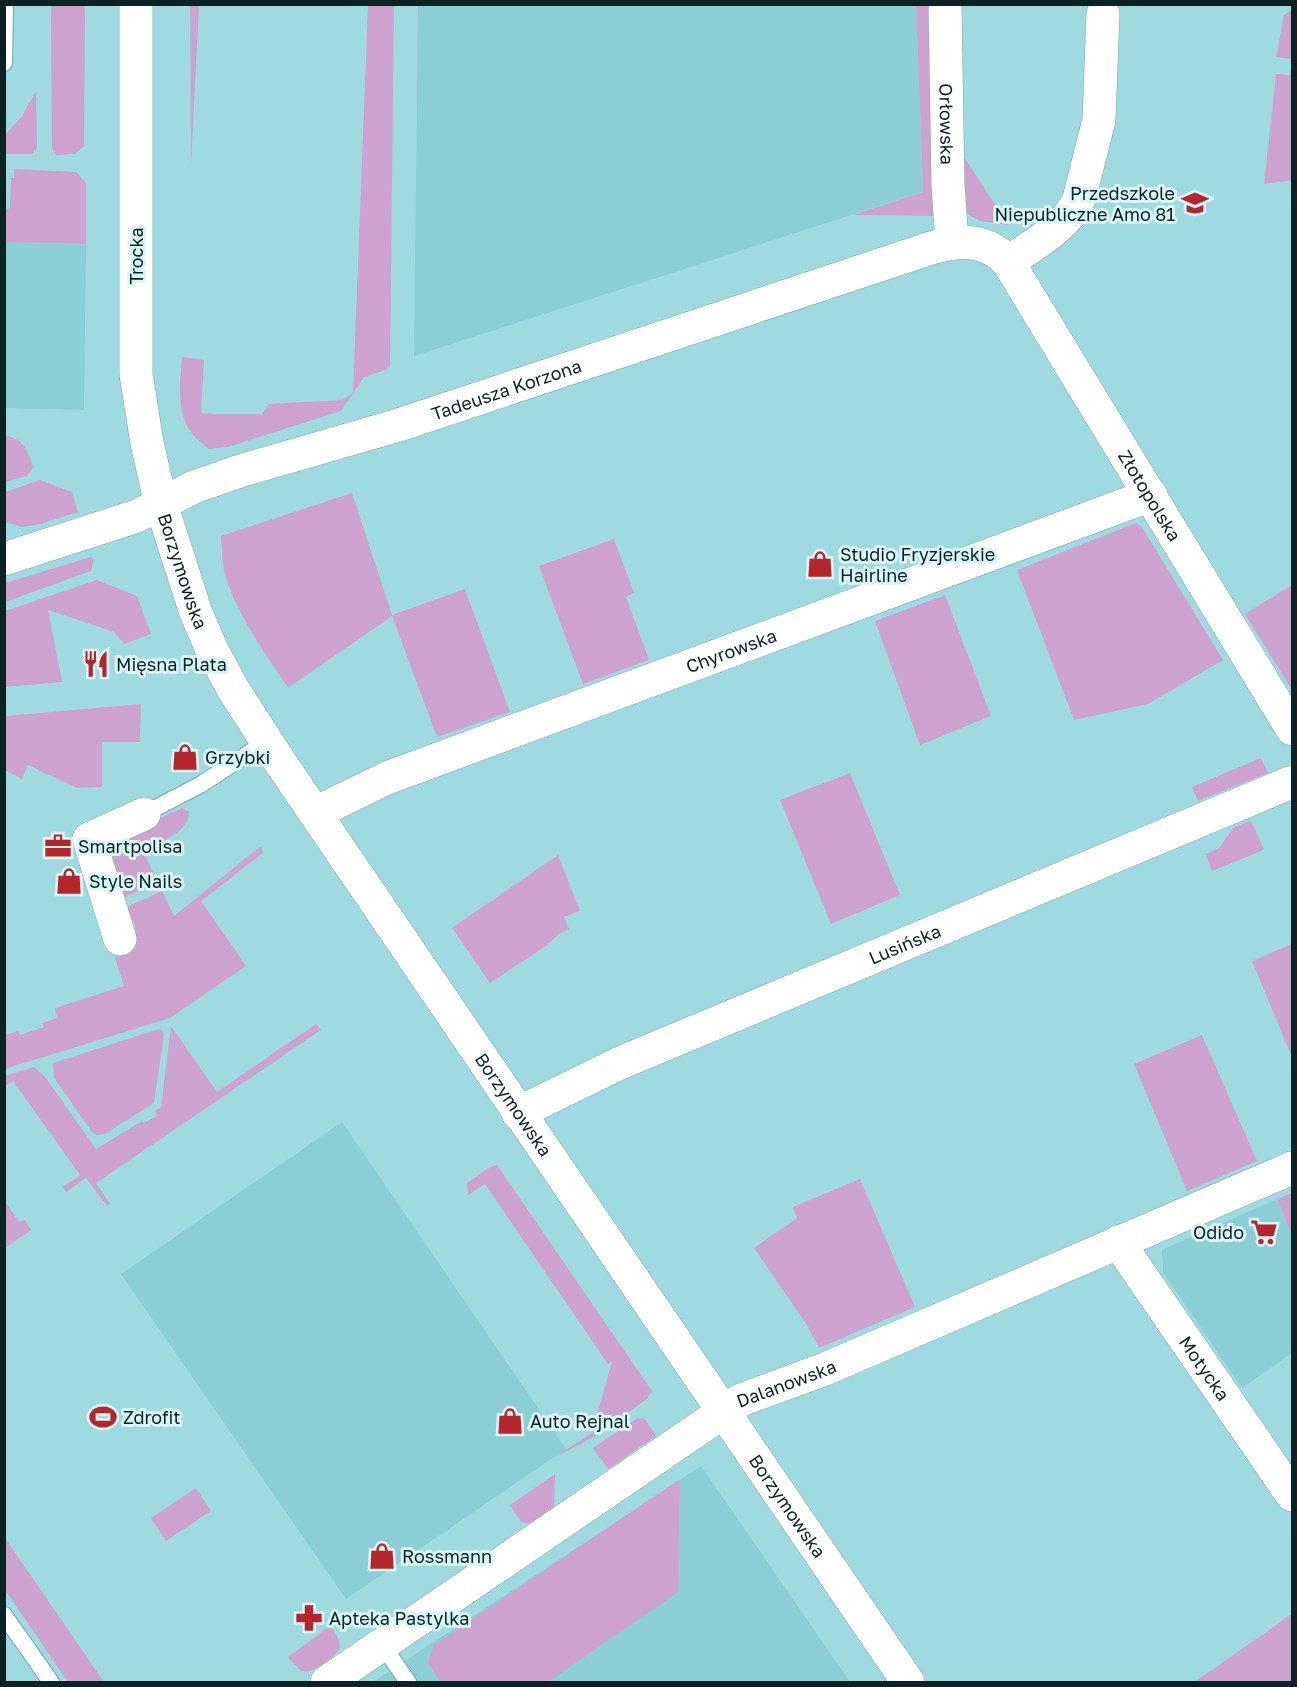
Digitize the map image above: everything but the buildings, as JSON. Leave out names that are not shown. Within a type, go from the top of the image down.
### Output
[{"type":"street","name":"Trocka","points":[[136,4],[136,374],[147,443],[161,504]]},
{"type":"street","name":"Orłowska","points":[[945,4],[948,185],[952,243]]},
{"type":"street","points":[[1008,262],[1065,220],[1079,199],[1099,120],[1103,14]]},
{"type":"street","name":"Tadeusza Korzona","points":[[4,559],[137,516],[194,487],[243,470],[399,425],[952,243],[974,243],[990,247],[1008,262]]},
{"type":"street","name":"Złotopolska","points":[[1008,262],[1293,729]]},
{"type":"street","name":"Chyrowska","points":[[315,813],[387,778],[1151,495]]},
{"type":"street","name":"Borzymowska","points":[[161,504],[188,594],[204,632],[233,689],[266,742],[908,1683]]},
{"type":"street","name":"Lusińska","points":[[518,1113],[620,1063],[1293,782]]},
{"type":"street","points":[[120,939],[89,839],[144,814]]},
{"type":"street","name":"Dalanowska","points":[[327,1683],[741,1400],[825,1369],[1293,1168]]},
{"type":"street","name":"Motycka","points":[[1118,1242],[1293,1495]]},
{"type":"lane","points":[[4,63],[5,4]]},
{"type":"lane","points":[[144,814],[200,785],[266,742]]},
{"type":"lane","points":[[4,1615],[51,1683]]},
{"type":"lane","points":[[382,1646],[408,1683]]},
{"type":"shaded area","points":[[51,5],[85,5],[84,146],[75,154],[56,155],[52,148]]},
{"type":"shaded area","points":[[190,5],[199,5],[191,166]]},
{"type":"shaded area","points":[[368,5],[394,5],[390,364],[386,370],[364,377],[341,411],[228,447],[209,449],[191,432],[183,415],[180,396],[182,357],[204,360],[201,413],[262,414],[269,404],[342,400],[353,393]]},
{"type":"shaded area","points":[[418,5],[916,5],[923,192],[414,356]]},
{"type":"shaded area","points":[[916,5],[931,5],[937,216],[853,215],[923,192]]},
{"type":"shaded area","points":[[1292,10],[1292,59],[1276,57],[1284,15]]},
{"type":"shaded area","points":[[1292,62],[1292,180],[1264,184],[1276,74],[1290,75]]},
{"type":"shaded area","points":[[36,91],[37,148],[32,154],[5,154],[5,135],[22,116]]},
{"type":"shaded area","points":[[963,155],[1008,225],[980,221],[963,212]]},
{"type":"shaded area","points":[[14,169],[76,172],[86,183],[86,244],[5,242],[5,209],[10,208],[11,178],[14,178]]},
{"type":"shaded area","points":[[5,242],[86,244],[84,410],[5,408]]},
{"type":"shaded area","points":[[4,436],[16,439],[27,451],[33,468],[27,476],[5,482]]},
{"type":"shaded area","points":[[40,480],[72,492],[78,512],[41,524],[22,527],[5,522],[5,492]]},
{"type":"shaded area","points":[[352,493],[392,615],[465,589],[510,712],[437,737],[392,616],[288,688],[253,635],[231,593],[224,568],[221,536]]},
{"type":"shaded area","points":[[1136,523],[1142,527],[1223,660],[1148,704],[1074,720],[1017,570]]},
{"type":"shaded area","points":[[614,539],[634,593],[626,597],[649,660],[583,684],[539,566]]},
{"type":"shaded area","points":[[91,557],[94,559],[91,571],[5,602],[5,583]]},
{"type":"shaded area","points":[[97,580],[137,596],[151,634],[124,644],[114,632],[48,610],[62,682],[5,687],[5,611]]},
{"type":"shaded area","points":[[1292,585],[1292,690],[1245,614]]},
{"type":"shaded area","points":[[945,595],[991,716],[920,745],[875,621]]},
{"type":"shaded area","points":[[5,702],[6,716],[141,704],[140,742],[102,742],[102,787],[77,788],[28,765],[22,779],[5,770]]},
{"type":"shaded area","points":[[1261,758],[1268,773],[1198,801],[1192,787]]},
{"type":"shaded area","points":[[850,773],[900,895],[831,924],[780,800]]},
{"type":"shaded area","points":[[182,808],[189,812],[184,826],[172,836],[143,851],[158,883],[125,897],[115,872],[112,857],[114,849],[129,835]]},
{"type":"shaded area","points":[[1249,821],[1264,850],[1212,871],[1206,854],[1219,848],[1233,828]]},
{"type":"shaded area","points":[[261,846],[263,853],[201,901],[246,966],[170,1018],[5,1069],[5,1035],[18,1031],[20,1035],[44,1027],[42,1023],[57,1018],[55,1008],[124,986],[115,958],[136,948],[135,925],[127,907],[162,891],[174,916]]},
{"type":"shaded area","points":[[558,855],[580,911],[564,917],[569,929],[490,983],[452,928]]},
{"type":"shaded area","points":[[1292,944],[1292,1057],[1252,961]]},
{"type":"shaded area","points":[[316,1024],[321,1030],[96,1183],[110,1204],[107,1206],[86,1178],[66,1192],[63,1187],[80,1175],[13,1081],[5,1086],[5,1076],[34,1067],[46,1078],[96,1149],[142,1121],[143,1123],[157,1116],[155,1111],[161,1107],[171,1026],[217,1092]]},
{"type":"shaded area","points":[[159,1029],[164,1035],[154,1103],[105,1134],[97,1135],[92,1132],[54,1078],[53,1063]]},
{"type":"shaded area","points":[[1202,1035],[1257,1161],[1187,1191],[1134,1064]]},
{"type":"shaded area","points":[[342,1122],[566,1449],[346,1599],[121,1274]]},
{"type":"shaded area","points":[[497,1165],[652,1391],[647,1399],[595,1436],[552,1459],[592,1433],[612,1361],[608,1364],[485,1184],[468,1195],[467,1183]]},
{"type":"shaded area","points":[[860,1179],[915,1307],[819,1348],[807,1325],[754,1248],[797,1218],[793,1207]]},
{"type":"shaded area","points":[[1292,1193],[1292,1236],[1277,1199]]},
{"type":"shaded area","points":[[1277,1199],[1292,1236],[1292,1353],[1242,1388],[1163,1272],[1162,1250]]},
{"type":"shaded area","points":[[4,1200],[19,1222],[25,1220],[31,1230],[5,1248]]},
{"type":"shaded area","points":[[638,1418],[645,1419],[656,1436],[608,1469],[593,1448]]},
{"type":"shaded area","points":[[701,1466],[850,1682],[373,1682]]},
{"type":"shaded area","points":[[555,1474],[554,1507],[530,1524],[521,1522],[510,1505]]},
{"type":"shaded area","points":[[677,1481],[680,1486],[678,1592],[548,1682],[441,1682],[428,1663],[434,1645]]},
{"type":"shaded area","points":[[196,1488],[211,1511],[166,1541],[151,1518]]},
{"type":"shaded area","points":[[4,1538],[104,1682],[68,1682],[5,1590]]},
{"type":"shaded area","points":[[1292,1614],[1292,1682],[1194,1682],[1203,1676]]},
{"type":"shaded area","points":[[330,1626],[340,1643],[337,1652],[315,1669],[301,1671],[288,1657]]},
{"type":"place","name":"Przedszkole Niepubliczne Amo 81","points":[[1195,203]]},
{"type":"place","name":"Studio Fryzjerskie Hairline","points":[[820,564]]},
{"type":"place","name":"Mięsna Plata","points":[[96,664]]},
{"type":"place","name":"Grzybki","points":[[185,757]]},
{"type":"place","name":"Smartpolisa","points":[[58,846]]},
{"type":"place","name":"Style Nails","points":[[69,881]]},
{"type":"place","name":"Odido","points":[[1264,1232]]},
{"type":"place","name":"Zdrofit","points":[[103,1417]]},
{"type":"place","name":"Auto Rejnal","points":[[510,1421]]},
{"type":"place","name":"Rossmann","points":[[382,1556]]},
{"type":"place","name":"Apteka Pastylka","points":[[309,1618]]}]
